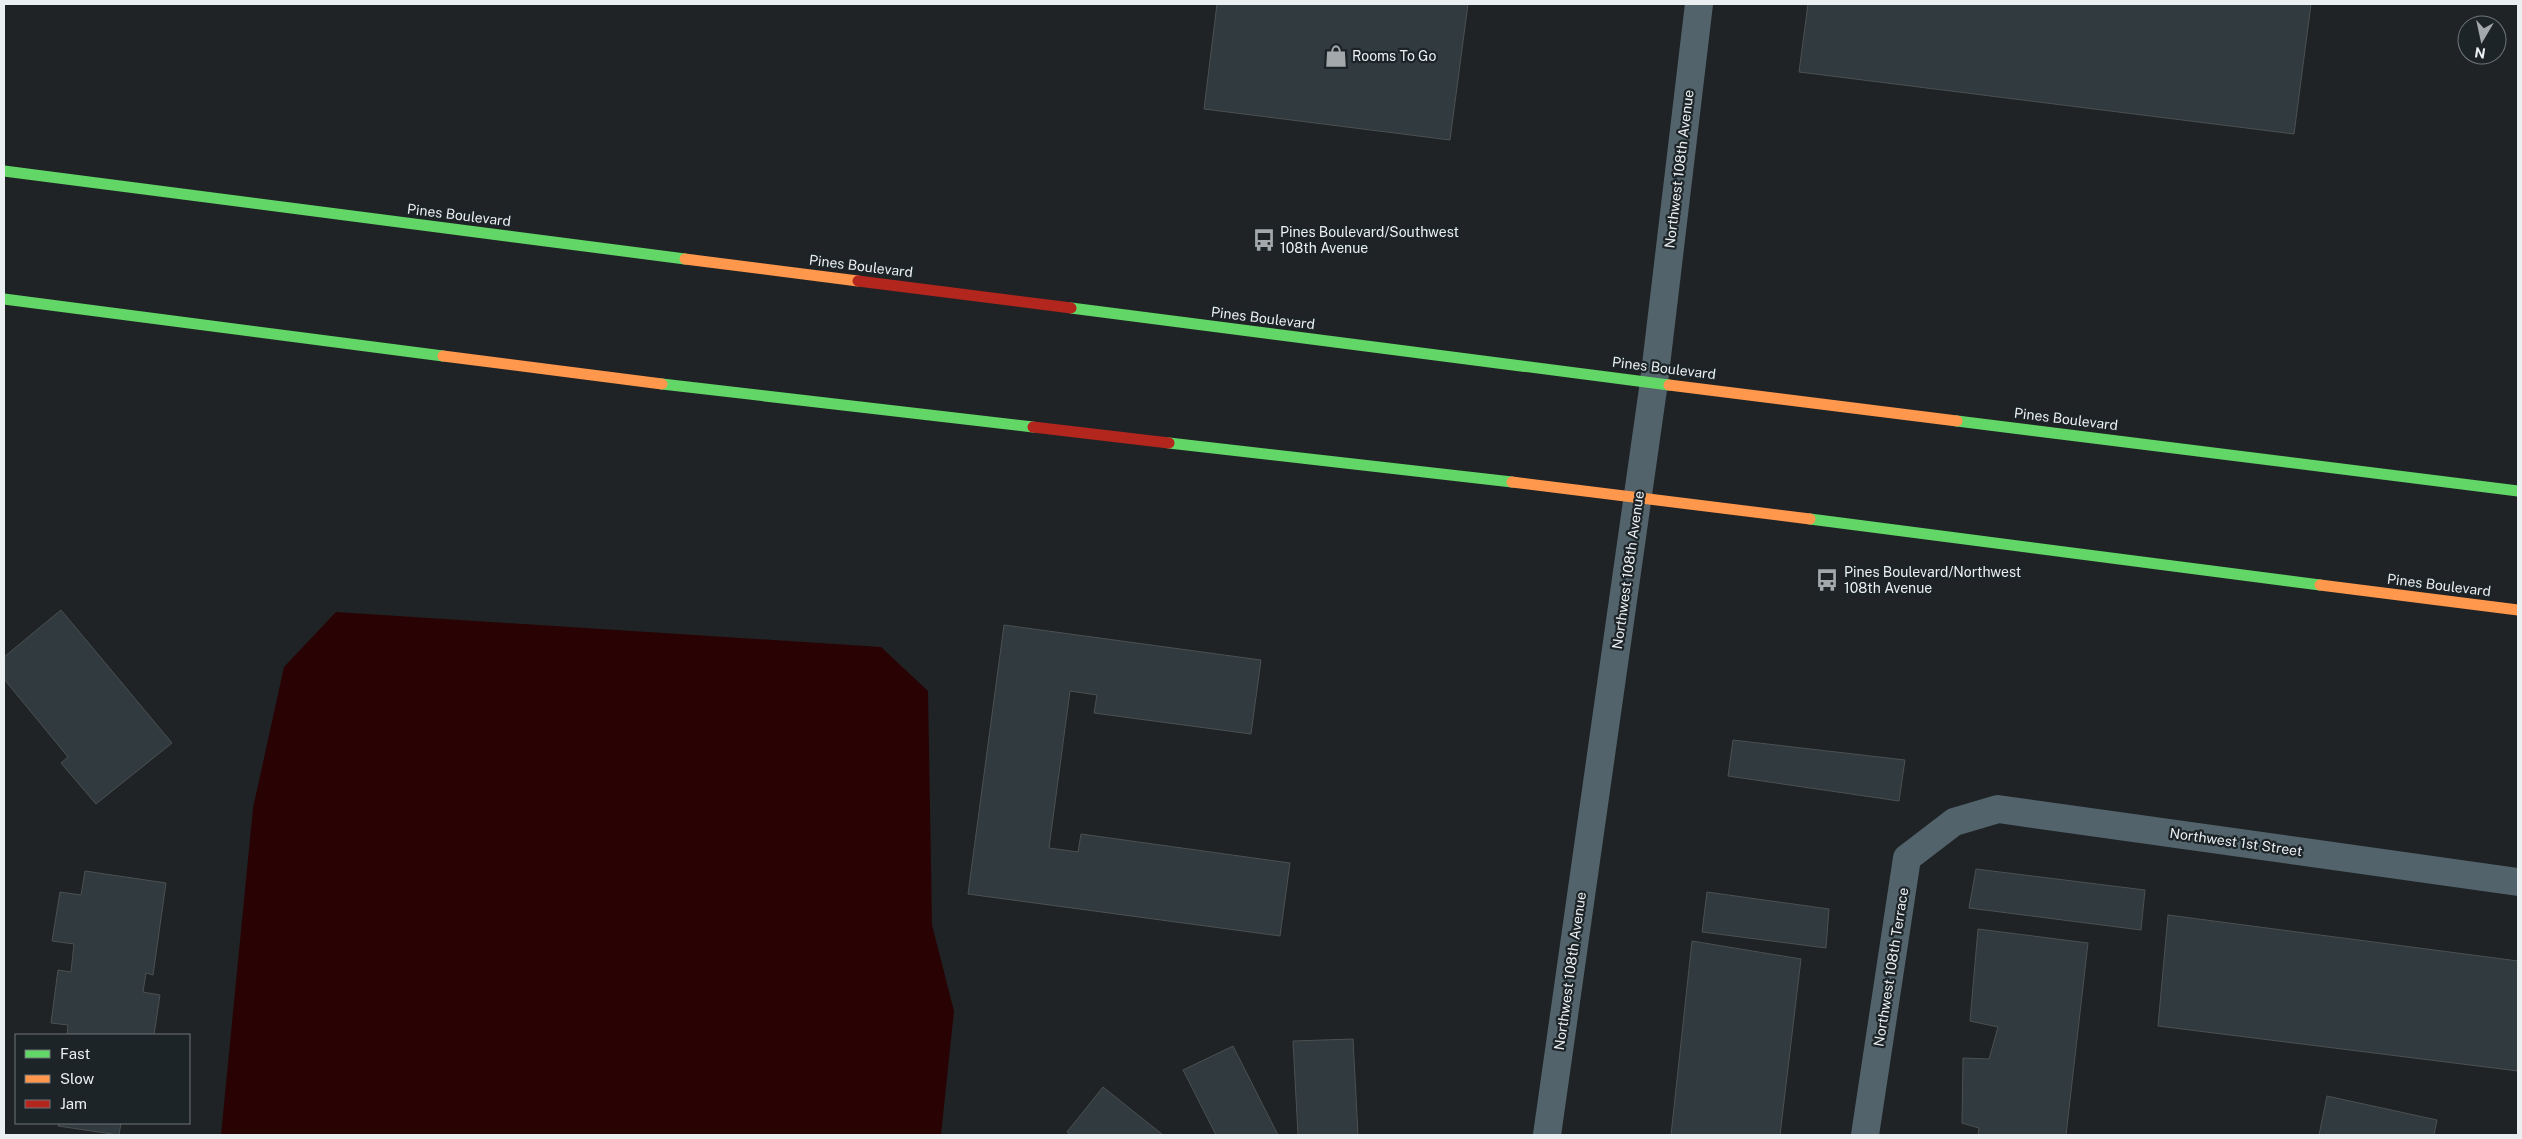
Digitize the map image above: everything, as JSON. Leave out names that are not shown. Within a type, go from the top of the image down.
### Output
[{"type":"highway","name":"Pines Boulevard","points":[[4,171],[2518,491]]},
{"type":"highway","name":"Pines Boulevard","points":[[4,299],[694,388],[1638,497],[2518,610]]},
{"type":"street","name":"Northwest 108th Avenue","points":[[1547,1135],[1654,382],[1699,4]]},
{"type":"street","name":"Northwest 1st Street","points":[[1954,822],[1998,809],[2518,882]]},
{"type":"street","name":"Northwest 108th Terrace","points":[[1865,1135],[1907,858],[1954,822]]},
{"type":"shaded area","points":[[336,612],[881,647],[928,691],[932,925],[954,1011],[941,1135],[221,1135],[253,808],[284,667]]},
{"type":"building","name":"Rooms To Go","points":[[1217,4],[1468,4],[1450,140],[1204,109]]},
{"type":"building","points":[[1808,4],[2311,4],[2294,134],[1799,72]]},
{"type":"building","points":[[61,610],[172,743],[96,804],[61,763],[68,757],[4,679],[4,657]]},
{"type":"building","points":[[1004,625],[1261,660],[1251,734],[1094,713],[1097,695],[1070,691],[1049,848],[1078,852],[1081,834],[1290,863],[1280,936],[968,894]]},
{"type":"building","points":[[1733,740],[1905,760],[1899,801],[1728,776]]},
{"type":"building","points":[[1976,869],[2145,890],[2141,930],[1969,908]]},
{"type":"building","points":[[85,871],[166,883],[153,975],[146,973],[143,992],[160,995],[154,1034],[67,1034],[68,1025],[51,1023],[58,970],[71,972],[74,944],[52,941],[60,892],[81,895]]},
{"type":"building","points":[[1707,892],[1829,909],[1826,948],[1702,932]]},
{"type":"building","points":[[2168,915],[2518,961],[2518,1071],[2158,1026]]},
{"type":"building","points":[[1978,929],[2088,943],[2066,1135],[1978,1135],[1979,1128],[1962,1123],[1963,1058],[1989,1059],[1998,1027],[1970,1021]]},
{"type":"building","points":[[1692,941],[1801,959],[1780,1135],[1671,1135]]},
{"type":"building","points":[[1353,1039],[1358,1135],[1298,1135],[1293,1041]]},
{"type":"building","points":[[1233,1046],[1278,1135],[1216,1135],[1183,1070]]},
{"type":"building","points":[[1103,1087],[1163,1135],[1071,1135],[1067,1132]]},
{"type":"building","points":[[2327,1096],[2437,1120],[2434,1135],[2319,1135]]},
{"type":"building","points":[[59,1124],[121,1124],[119,1135],[58,1126]]},
{"type":"traffic: fast","points":[[4,171],[685,259]]},
{"type":"traffic: fast","points":[[4,299],[443,356]]},
{"type":"traffic: fast","points":[[1071,308],[1669,385]]},
{"type":"traffic: fast","points":[[662,384],[1033,427]]},
{"type":"traffic: fast","points":[[1957,421],[2518,491]]},
{"type":"traffic: fast","points":[[1169,443],[1512,482]]},
{"type":"traffic: fast","points":[[1810,519],[2320,585]]},
{"type":"traffic: slow","points":[[685,259],[858,281]]},
{"type":"traffic: slow","points":[[443,356],[662,384]]},
{"type":"traffic: slow","points":[[1669,385],[1957,421]]},
{"type":"traffic: slow","points":[[1512,482],[1810,519]]},
{"type":"traffic: slow","points":[[2320,585],[2518,610]]},
{"type":"traffic: jam","points":[[858,281],[1071,308]]},
{"type":"traffic: jam","points":[[1033,427],[1169,443]]},
{"type":"place","name":"Rooms To Go","points":[[1336,56]]},
{"type":"place","name":"Pines Boulevard/Southwest 108th Avenue","points":[[1264,240]]},
{"type":"place","name":"Pines Boulevard/Northwest 108th Avenue","points":[[1827,580]]}]
